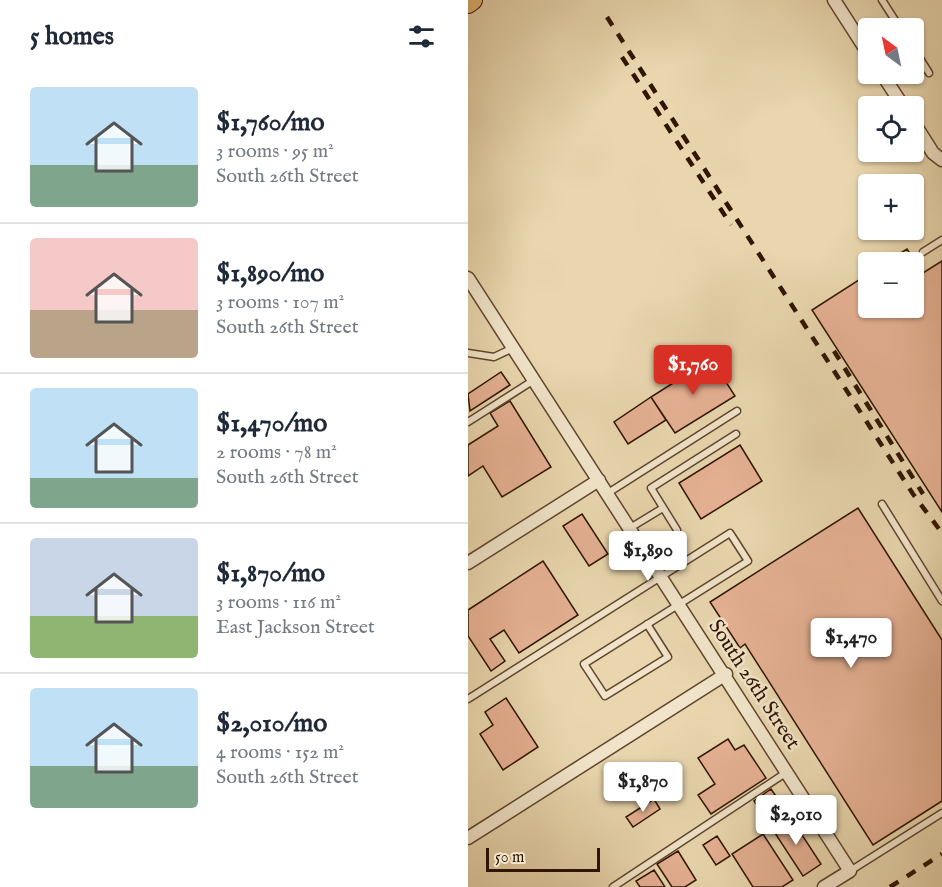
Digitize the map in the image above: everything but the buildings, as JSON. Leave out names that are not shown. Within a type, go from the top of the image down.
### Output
[{"type":"main road","points":[[468,3],[472,0]]},
{"type":"street","points":[[834,0],[858,37]]},
{"type":"street","points":[[924,139],[933,153],[942,160]]},
{"type":"street","name":"South 26th Street","points":[[469,282],[726,674],[850,871]]},
{"type":"street","points":[[468,563],[599,480]]},
{"type":"street","points":[[468,838],[726,674]]},
{"type":"street","points":[[824,887],[850,871]]},
{"type":"lane","points":[[882,0],[894,18]]},
{"type":"lane","points":[[924,65],[929,73]]},
{"type":"lane","points":[[923,252],[942,240]]},
{"type":"lane","points":[[468,353],[494,357],[513,347]]},
{"type":"lane","points":[[468,422],[534,380]]},
{"type":"lane","points":[[608,493],[737,411]]},
{"type":"lane","points":[[677,530],[651,488],[736,434]]},
{"type":"lane","points":[[882,504],[942,602]]},
{"type":"lane","points":[[630,528],[663,508]]},
{"type":"lane","points":[[468,699],[730,533],[748,561],[647,624],[584,664],[605,696],[668,657],[647,624]]},
{"type":"lane","points":[[613,887],[788,772]]},
{"type":"lane","points":[[850,871],[942,813]]},
{"type":"railway","points":[[607,17],[913,494],[942,533]]},
{"type":"railway","points":[[622,57],[731,225]]},
{"type":"railway","points":[[834,351],[923,494]]},
{"type":"railway","points":[[890,887],[942,854]]}]
